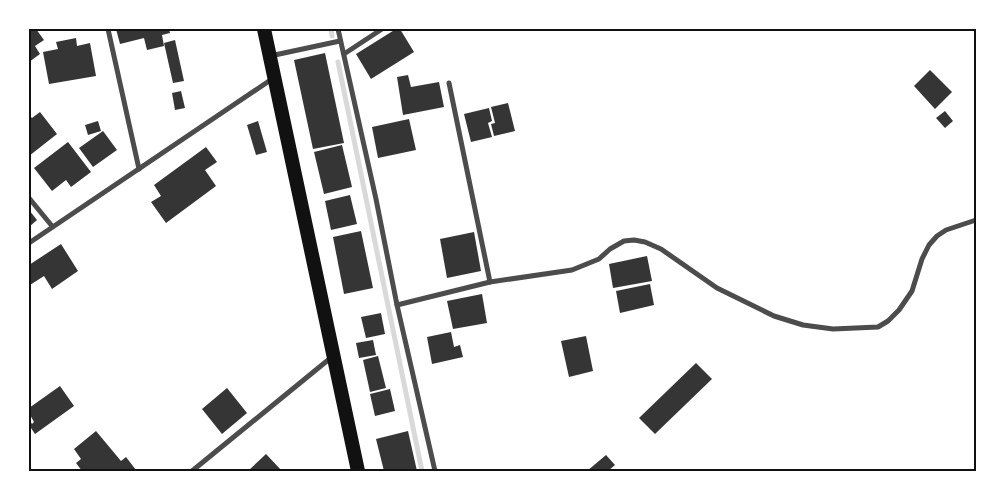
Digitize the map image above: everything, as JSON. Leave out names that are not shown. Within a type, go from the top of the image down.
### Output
[{"type":"highway","points":[[264,29],[358,471]]},
{"type":"street","points":[[108,29],[139,169]]},
{"type":"street","points":[[338,29],[376,199],[397,305],[435,471]]},
{"type":"street","points":[[344,54],[382,29]]},
{"type":"street","points":[[270,56],[340,41]]},
{"type":"street","points":[[29,243],[275,77]]},
{"type":"street","points":[[449,83],[490,282]]},
{"type":"street","points":[[29,198],[52,226]]},
{"type":"street","points":[[397,305],[490,282],[572,270],[599,259],[610,249],[624,241],[634,240],[645,242],[661,249],[717,288],[774,316],[803,325],[833,329],[878,327],[888,321],[899,310],[912,291],[922,259],[929,245],[937,236],[946,230],[976,220]]},
{"type":"street","points":[[192,471],[334,355]]},
{"type":"building","points":[[29,29],[36,29],[44,40],[35,46],[40,54],[29,62]]},
{"type":"building","points":[[116,29],[169,29],[170,33],[162,35],[164,46],[147,50],[144,38],[120,44]]},
{"type":"building","points":[[396,29],[400,29],[414,52],[371,79],[356,54]]},
{"type":"building","points":[[76,38],[77,46],[90,43],[96,76],[49,84],[43,52],[58,49],[56,42]]},
{"type":"building","points":[[175,40],[184,81],[173,83],[164,43]]},
{"type":"building","points":[[325,53],[344,143],[313,149],[294,60]]},
{"type":"building","points":[[930,70],[952,92],[935,109],[914,86]]},
{"type":"building","points":[[408,75],[411,87],[439,82],[444,107],[403,115],[397,77]]},
{"type":"building","points":[[181,91],[185,108],[175,110],[172,93]]},
{"type":"building","points":[[508,103],[515,131],[494,136],[491,124],[495,123],[491,107]]},
{"type":"building","points":[[489,108],[492,121],[488,123],[492,137],[471,142],[464,114]]},
{"type":"building","points":[[945,111],[953,121],[945,128],[936,118]]},
{"type":"building","points":[[40,112],[57,134],[29,156],[29,115],[32,118]]},
{"type":"building","points":[[409,119],[416,150],[378,158],[372,127]]},
{"type":"building","points":[[98,121],[101,131],[88,135],[85,125]]},
{"type":"building","points":[[258,121],[267,152],[256,155],[247,125]]},
{"type":"building","points":[[103,131],[117,150],[93,167],[79,148]]},
{"type":"building","points":[[68,142],[91,172],[71,187],[66,180],[52,191],[34,168]]},
{"type":"building","points":[[342,145],[352,187],[324,194],[314,152]]},
{"type":"building","points":[[206,147],[217,162],[205,170],[216,186],[166,223],[151,202],[161,196],[154,185]]},
{"type":"building","points":[[350,195],[357,224],[331,230],[325,201]]},
{"type":"building","points":[[29,210],[37,220],[29,227]]},
{"type":"building","points":[[361,231],[373,288],[344,294],[333,237]]},
{"type":"building","points":[[474,232],[481,271],[447,278],[440,239]]},
{"type":"building","points":[[61,244],[78,271],[52,289],[44,276],[30,285],[29,265]]},
{"type":"building","points":[[647,256],[652,281],[613,288],[609,264]]},
{"type":"building","points":[[650,284],[654,305],[620,313],[616,291]]},
{"type":"building","points":[[482,294],[487,323],[453,329],[447,301]]},
{"type":"building","points":[[381,313],[385,334],[366,338],[361,317]]},
{"type":"building","points":[[451,332],[454,347],[460,345],[463,357],[432,364],[427,337]]},
{"type":"building","points":[[586,336],[593,371],[569,377],[561,341]]},
{"type":"building","points":[[373,340],[376,355],[359,358],[356,343]]},
{"type":"building","points":[[378,356],[386,388],[370,392],[363,360]]},
{"type":"building","points":[[696,363],[712,379],[655,434],[639,418]]},
{"type":"building","points":[[60,386],[74,406],[35,434],[29,425],[29,419],[32,424],[34,422],[29,413],[29,408]]},
{"type":"building","points":[[227,388],[247,413],[222,434],[202,409]]},
{"type":"building","points":[[390,389],[395,411],[375,416],[370,394]]},
{"type":"building","points":[[96,431],[121,461],[126,457],[136,470],[82,471],[76,463],[81,459],[74,449]]},
{"type":"building","points":[[408,431],[417,471],[384,471],[376,439]]},
{"type":"building","points":[[266,454],[282,471],[248,471]]},
{"type":"building","points":[[606,455],[615,465],[608,471],[587,471]]},
{"type":"waterway","points":[[331,29],[332,36]]},
{"type":"waterway","points":[[338,62],[422,471]]}]
